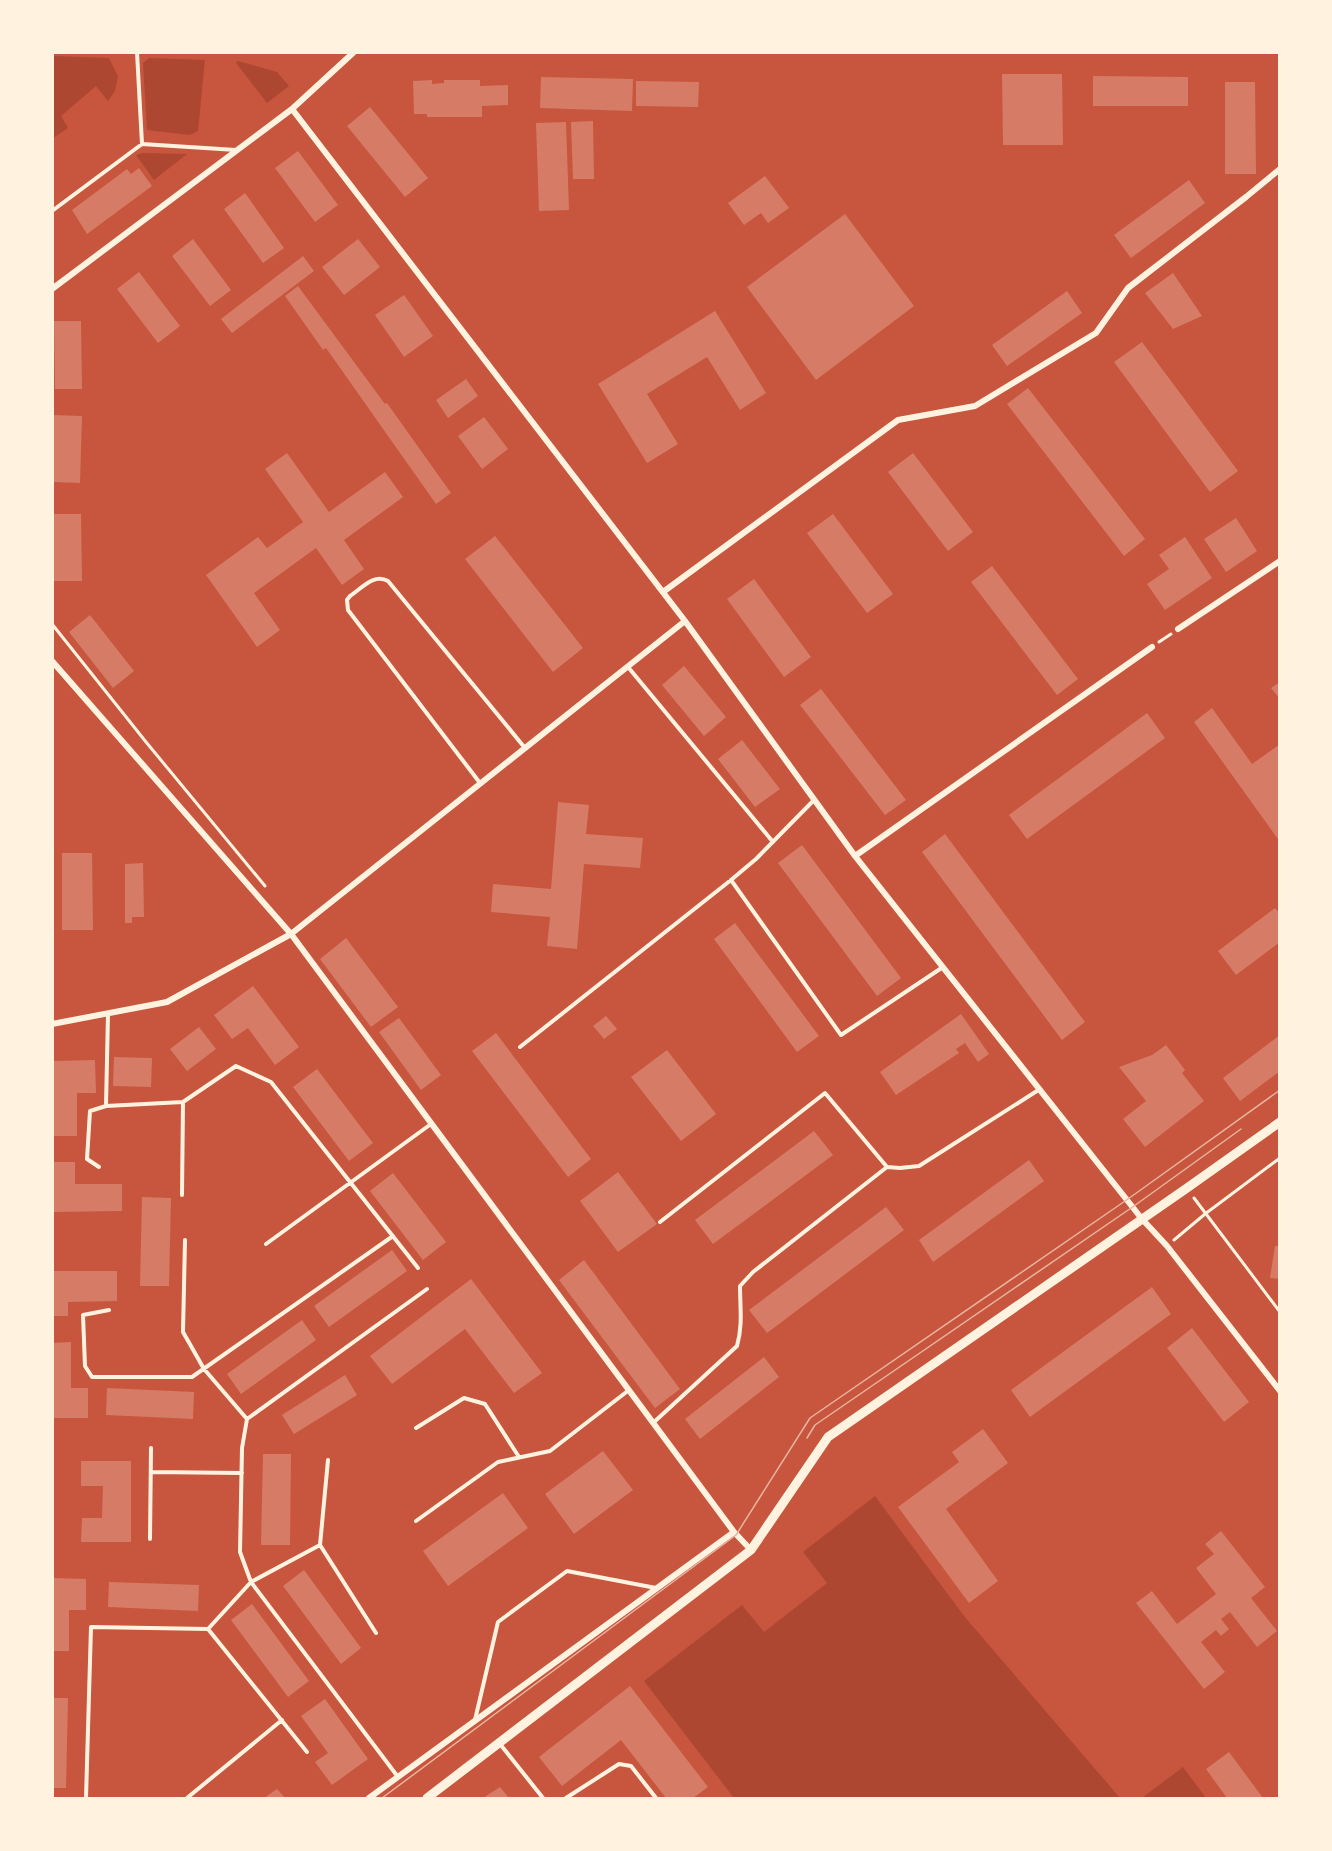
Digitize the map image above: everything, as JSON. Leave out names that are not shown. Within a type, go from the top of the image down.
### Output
[{"type":"street","points":[[52,289],[292,109],[354,52]]},
{"type":"street","points":[[292,109],[686,621],[855,856],[1280,1390]]},
{"type":"street","points":[[663,592],[898,420],[975,406],[1096,333],[1128,288],[1280,169]]},
{"type":"street","points":[[1178,629],[1280,561]]},
{"type":"street","points":[[52,1024],[167,1002],[291,934],[686,621]]},
{"type":"street","points":[[855,856],[1152,647]]},
{"type":"street","points":[[52,661],[291,934],[734,1532],[751,1550]]},
{"type":"street","points":[[427,1798],[751,1550],[828,1437],[1280,1122]]},
{"type":"street","points":[[369,1798],[734,1532]]},
{"type":"lane","points":[[137,52],[142,144]]},
{"type":"lane","points":[[52,211],[142,144],[237,150]]},
{"type":"lane","points":[[480,783],[348,610],[347,600],[350,596],[375,578],[388,581],[525,748]]},
{"type":"lane","points":[[628,667],[773,842]]},
{"type":"lane","points":[[520,1047],[731,880],[815,800]]},
{"type":"lane","points":[[731,880],[841,1035],[944,967]]},
{"type":"lane","points":[[106,1106],[108,1014]]},
{"type":"lane","points":[[99,1167],[87,1159],[90,1111],[106,1106],[183,1102],[236,1066],[271,1082],[418,1268]]},
{"type":"lane","points":[[660,1222],[825,1093],[872,1152],[887,1167],[900,1168],[919,1166],[1040,1089]]},
{"type":"lane","points":[[182,1195],[183,1102]]},
{"type":"lane","points":[[266,1244],[431,1124]]},
{"type":"lane","points":[[653,1423],[737,1346],[742,1314],[740,1286],[753,1272],[887,1167]]},
{"type":"lane","points":[[109,1310],[83,1315],[85,1365],[92,1377],[192,1377],[393,1236]]},
{"type":"lane","points":[[185,1240],[183,1332],[204,1369],[247,1419]]},
{"type":"lane","points":[[398,1778],[251,1582],[240,1552],[243,1448],[247,1419],[427,1290]]},
{"type":"lane","points":[[416,1521],[498,1462],[550,1451],[629,1390]]},
{"type":"lane","points":[[416,1428],[464,1398],[485,1404],[519,1457]]},
{"type":"lane","points":[[150,1539],[152,1448]]},
{"type":"lane","points":[[328,1460],[320,1545],[376,1633]]},
{"type":"lane","points":[[151,1472],[242,1473]]},
{"type":"lane","points":[[86,1798],[91,1627],[208,1629],[251,1582],[320,1545]]},
{"type":"lane","points":[[475,1721],[498,1622],[567,1570],[657,1588]]},
{"type":"lane","points":[[208,1629],[307,1752]]},
{"type":"lane","points":[[187,1798],[282,1720]]},
{"type":"lane","points":[[499,1743],[543,1798]]},
{"type":"lane","points":[[566,1798],[619,1764],[631,1766],[656,1798]]},
{"type":"path","points":[[52,624],[270,892]]},
{"type":"path","points":[[1152,647],[1178,629]]},
{"type":"path","points":[[1167,1246],[1204,1214],[1280,1158]]},
{"type":"path","points":[[1187,1188],[1204,1214],[1280,1312]]},
{"type":"shaded area","points":[[53,56],[109,58],[118,76],[115,91],[108,101],[96,86],[61,116],[68,128],[53,138]]},
{"type":"shaded area","points":[[149,58],[205,60],[198,131],[190,135],[147,130],[143,63]]},
{"type":"shaded area","points":[[238,61],[277,72],[289,86],[267,103],[236,63]]},
{"type":"shaded area","points":[[143,153],[187,154],[154,180],[136,155]]},
{"type":"shaded area","points":[[875,1496],[964,1616],[1120,1798],[734,1798],[644,1681],[742,1605],[764,1632],[827,1583],[803,1552]]},
{"type":"shaded area","points":[[1183,1767],[1206,1798],[1142,1798]]},
{"type":"building","points":[[1002,74],[1062,74],[1063,145],[1003,145]]},
{"type":"building","points":[[1093,76],[1188,77],[1188,106],[1093,106]]},
{"type":"building","points":[[541,77],[633,79],[632,111],[540,108]]},
{"type":"building","points":[[432,80],[432,84],[444,83],[444,80],[480,80],[480,86],[508,85],[508,105],[482,106],[482,117],[427,117],[427,114],[414,114],[413,81]]},
{"type":"building","points":[[636,81],[699,82],[698,107],[636,106]]},
{"type":"building","points":[[1225,82],[1255,82],[1256,174],[1225,174]]},
{"type":"building","points":[[370,107],[428,178],[405,197],[347,126]]},
{"type":"building","points":[[593,121],[594,179],[573,179],[571,122]]},
{"type":"building","points":[[566,122],[569,210],[539,211],[536,123]]},
{"type":"building","points":[[298,151],[338,205],[315,222],[275,168]]},
{"type":"building","points":[[139,168],[152,186],[87,234],[72,210],[127,169],[131,174]]},
{"type":"building","points":[[765,176],[789,208],[768,223],[761,213],[744,225],[728,203]]},
{"type":"building","points":[[1189,180],[1205,203],[1131,258],[1114,235]]},
{"type":"building","points":[[245,193],[284,248],[263,263],[224,209]]},
{"type":"building","points":[[845,214],[914,306],[816,380],[747,287]]},
{"type":"building","points":[[193,239],[231,290],[210,306],[172,256]]},
{"type":"building","points":[[358,239],[380,267],[344,295],[322,267]]},
{"type":"building","points":[[303,256],[314,271],[232,333],[221,319]]},
{"type":"building","points":[[139,272],[180,326],[158,343],[117,289]]},
{"type":"building","points":[[1173,273],[1202,316],[1173,329],[1145,293]]},
{"type":"building","points":[[298,286],[385,404],[387,403],[451,493],[436,504],[326,348],[323,350],[285,296]]},
{"type":"building","points":[[1067,291],[1082,313],[1007,366],[992,345]]},
{"type":"building","points":[[404,295],[433,336],[404,357],[375,315]]},
{"type":"building","points":[[715,311],[766,393],[740,410],[707,357],[647,394],[678,444],[647,463],[598,384]]},
{"type":"building","points":[[54,321],[81,321],[82,389],[55,389]]},
{"type":"building","points":[[1142,342],[1238,471],[1210,492],[1114,362]]},
{"type":"building","points":[[466,379],[478,396],[448,418],[436,400]]},
{"type":"building","points":[[1028,388],[1145,539],[1124,556],[1007,404]]},
{"type":"building","points":[[52,415],[82,416],[80,483],[52,482]]},
{"type":"building","points":[[484,417],[508,449],[482,469],[458,436]]},
{"type":"building","points":[[287,453],[329,512],[385,472],[403,497],[344,540],[364,569],[342,585],[316,548],[254,593],[280,630],[257,647],[206,575],[258,537],[267,548],[303,522],[265,469]]},
{"type":"building","points":[[913,453],[973,532],[948,551],[888,472]]},
{"type":"building","points":[[53,514],[81,514],[82,581],[53,581]]},
{"type":"building","points":[[833,514],[893,594],[867,613],[807,533]]},
{"type":"building","points":[[1236,518],[1257,551],[1226,572],[1204,539]]},
{"type":"building","points":[[495,536],[583,648],[553,672],[465,559]]},
{"type":"building","points":[[1185,537],[1212,578],[1165,610],[1147,584],[1169,569],[1159,555]]},
{"type":"building","points":[[992,566],[1078,679],[1057,695],[971,582]]},
{"type":"building","points":[[754,579],[811,657],[784,677],[727,599]]},
{"type":"building","points":[[90,615],[134,671],[113,688],[69,632]]},
{"type":"building","points":[[684,666],[726,717],[704,736],[662,685]]},
{"type":"building","points":[[1280,682],[1280,699],[1271,688]]},
{"type":"building","points":[[821,689],[906,800],[885,815],[800,705]]},
{"type":"building","points":[[1212,708],[1252,764],[1280,744],[1280,842],[1194,722]]},
{"type":"building","points":[[1147,713],[1165,738],[1027,839],[1009,815]]},
{"type":"building","points":[[742,740],[780,789],[755,807],[718,759]]},
{"type":"building","points":[[558,802],[589,805],[586,834],[643,838],[640,868],[584,864],[577,949],[547,946],[550,917],[491,912],[493,884],[551,889]]},
{"type":"building","points":[[945,834],[1085,1022],[1062,1040],[922,852]]},
{"type":"building","points":[[802,845],[901,978],[877,996],[778,863]]},
{"type":"building","points":[[62,853],[92,853],[93,930],[62,930]]},
{"type":"building","points":[[143,863],[144,917],[132,917],[132,923],[125,923],[125,864]]},
{"type":"building","points":[[1275,908],[1280,914],[1280,942],[1236,975],[1218,951]]},
{"type":"building","points":[[735,923],[819,1036],[797,1052],[714,939]]},
{"type":"building","points":[[346,938],[398,1007],[371,1027],[320,959]]},
{"type":"building","points":[[253,986],[299,1047],[275,1065],[248,1028],[232,1039],[214,1015]]},
{"type":"building","points":[[961,1014],[989,1054],[978,1062],[965,1043],[956,1049],[959,1053],[896,1095],[880,1072]]},
{"type":"building","points":[[606,1016],[617,1029],[604,1039],[593,1026]]},
{"type":"building","points":[[399,1018],[441,1075],[421,1090],[379,1032]]},
{"type":"building","points":[[199,1027],[216,1049],[187,1071],[170,1049]]},
{"type":"building","points":[[496,1033],[591,1159],[568,1177],[472,1051]]},
{"type":"building","points":[[1280,1035],[1280,1071],[1240,1101],[1223,1078]]},
{"type":"building","points":[[1166,1045],[1185,1070],[1182,1073],[1204,1101],[1145,1147],[1123,1119],[1146,1101],[1119,1067],[1152,1055]]},
{"type":"building","points":[[667,1050],[716,1114],[681,1141],[631,1077]]},
{"type":"building","points":[[114,1057],[152,1058],[151,1087],[113,1086]]},
{"type":"building","points":[[95,1060],[96,1093],[77,1093],[77,1136],[52,1136],[52,1061]]},
{"type":"building","points":[[317,1069],[373,1143],[349,1161],[293,1087]]},
{"type":"building","points":[[814,1131],[833,1155],[713,1244],[695,1220]]},
{"type":"building","points":[[1029,1160],[1044,1181],[933,1262],[919,1240]]},
{"type":"building","points":[[52,1162],[75,1162],[75,1184],[122,1184],[122,1211],[52,1212]]},
{"type":"building","points":[[618,1172],[657,1224],[618,1252],[580,1201]]},
{"type":"building","points":[[393,1173],[446,1242],[423,1260],[370,1191]]},
{"type":"building","points":[[142,1197],[171,1198],[169,1286],[140,1286]]},
{"type":"building","points":[[886,1207],[904,1230],[767,1333],[749,1310]]},
{"type":"building","points":[[1275,1246],[1280,1246],[1280,1279],[1270,1278]]},
{"type":"building","points":[[392,1250],[407,1271],[329,1327],[314,1306]]},
{"type":"building","points":[[584,1260],[680,1389],[655,1408],[559,1280]]},
{"type":"building","points":[[52,1271],[117,1271],[117,1301],[68,1302],[68,1316],[52,1316]]},
{"type":"building","points":[[471,1279],[542,1373],[514,1393],[465,1329],[392,1384],[370,1356]]},
{"type":"building","points":[[1152,1287],[1171,1314],[1030,1417],[1011,1390]]},
{"type":"building","points":[[302,1320],[316,1340],[241,1394],[227,1374]]},
{"type":"building","points":[[1192,1328],[1249,1402],[1224,1422],[1167,1348]]},
{"type":"building","points":[[71,1342],[71,1388],[88,1388],[88,1418],[52,1418],[52,1343]]},
{"type":"building","points":[[764,1357],[779,1377],[700,1439],[685,1419]]},
{"type":"building","points":[[345,1375],[357,1395],[294,1434],[282,1415]]},
{"type":"building","points":[[107,1388],[194,1392],[193,1419],[106,1415]]},
{"type":"building","points":[[983,1429],[1008,1463],[946,1509],[998,1581],[969,1603],[898,1507],[959,1462],[952,1452]]},
{"type":"building","points":[[603,1451],[633,1490],[574,1534],[545,1494]]},
{"type":"building","points":[[263,1454],[291,1454],[290,1545],[261,1545]]},
{"type":"building","points":[[81,1461],[131,1461],[131,1542],[81,1542],[82,1518],[102,1518],[103,1486],[81,1486]]},
{"type":"building","points":[[503,1493],[528,1528],[448,1586],[423,1551]]},
{"type":"building","points":[[1221,1531],[1265,1587],[1251,1598],[1277,1631],[1257,1647],[1230,1612],[1221,1619],[1229,1629],[1221,1636],[1216,1630],[1201,1642],[1225,1672],[1204,1689],[1136,1603],[1152,1591],[1177,1624],[1216,1594],[1196,1568],[1214,1554],[1205,1544]]},
{"type":"building","points":[[304,1570],[361,1648],[341,1664],[283,1586]]},
{"type":"building","points":[[52,1578],[86,1579],[86,1610],[69,1610],[69,1651],[52,1651]]},
{"type":"building","points":[[109,1582],[199,1585],[198,1611],[108,1607]]},
{"type":"building","points":[[252,1604],[309,1681],[288,1697],[231,1620]]},
{"type":"building","points":[[630,1686],[708,1787],[693,1798],[666,1798],[621,1740],[562,1786],[539,1757]]},
{"type":"building","points":[[52,1698],[68,1698],[66,1788],[52,1788]]},
{"type":"building","points":[[325,1699],[368,1759],[332,1785],[315,1762],[328,1753],[301,1716]]},
{"type":"building","points":[[1229,1752],[1263,1798],[1227,1798],[1206,1769]]},
{"type":"building","points":[[500,1787],[509,1798],[483,1798]]},
{"type":"building","points":[[277,1789],[285,1798],[264,1798]]},
{"type":"tram line","points":[[382,1798],[736,1535],[810,1418],[1128,1199],[1280,1090]]},
{"type":"tram line","points":[[807,1438],[815,1425],[1134,1206],[1241,1129]]}]
